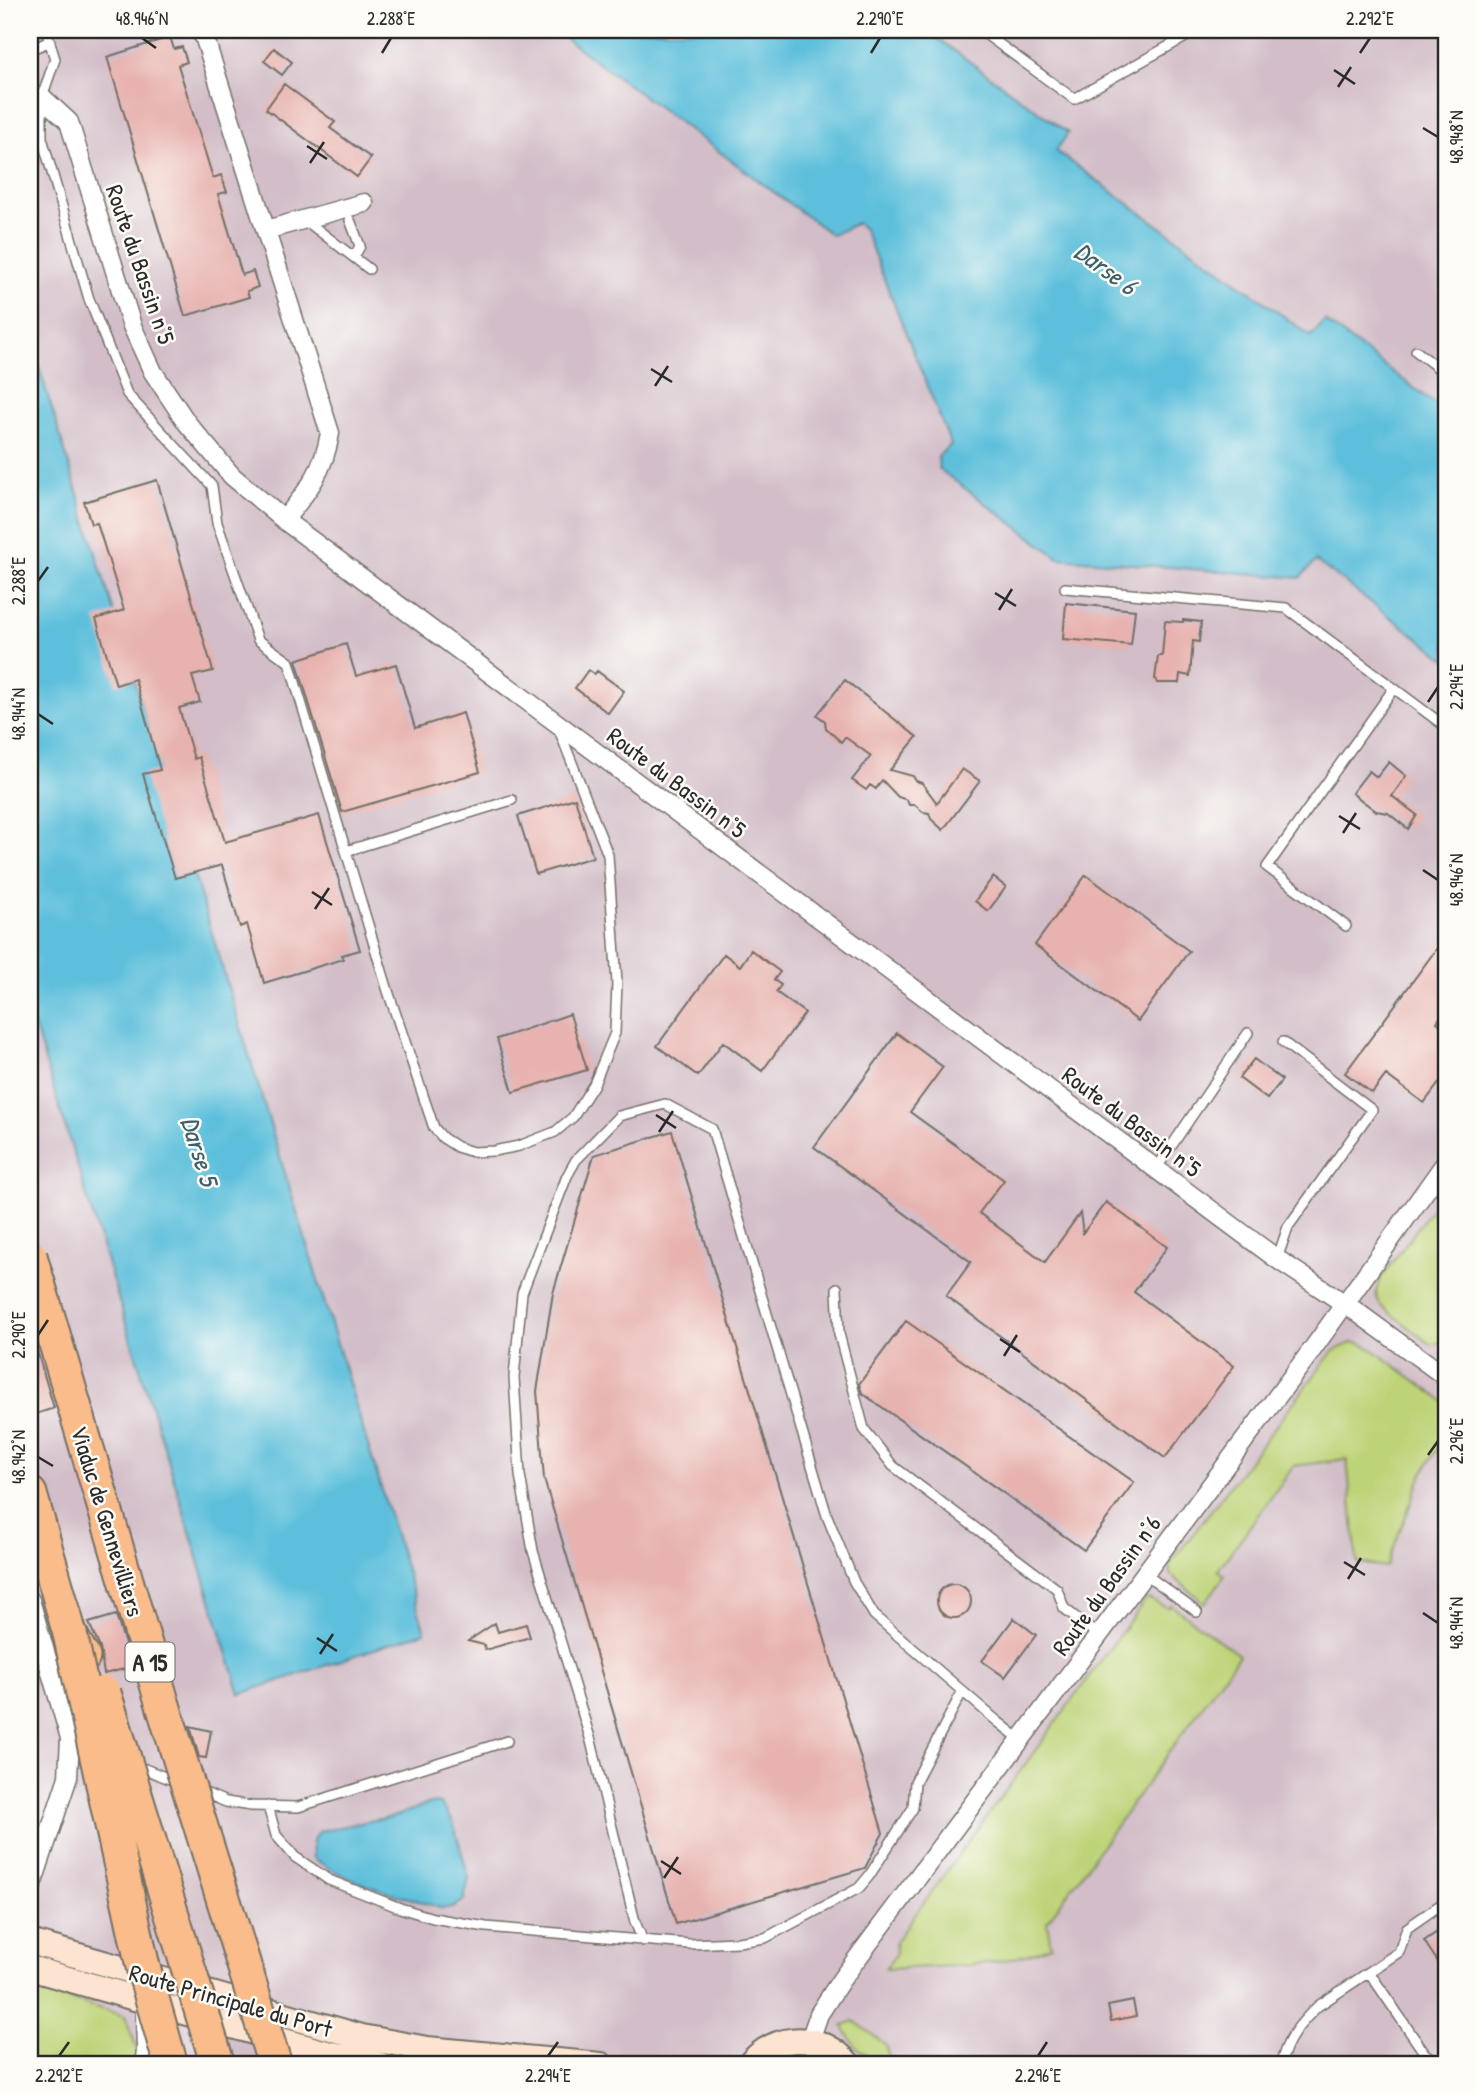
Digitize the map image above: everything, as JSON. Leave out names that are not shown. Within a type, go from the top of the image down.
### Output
[{"type":"highway","name":"Viaduc de Gennevilliers","points":[[30,1256],[170,1731],[275,2065]]},
{"type":"highway","name":"A 15","points":[[30,1494],[70,1634],[104,1693],[218,2065]]},
{"type":"highway","points":[[70,1634],[143,1967],[171,2065]]},
{"type":"main road","name":"Route Principale du Port","points":[[30,1942],[362,2037],[428,2049],[601,2065]]},
{"type":"main road","name":"Route Principale du Port","points":[[30,1968],[144,2000],[323,2059],[380,2065]]},
{"type":"main road","points":[[749,2065],[773,2045],[791,2040],[810,2040],[827,2046],[842,2056],[849,2065]]},
{"type":"street","points":[[198,30],[207,48],[330,433],[326,455],[315,479],[284,520]]},
{"type":"street","name":"Route du Bassin n°5","points":[[42,97],[69,122],[132,326],[153,372],[187,423],[232,475],[284,520],[1277,1259],[1443,1366]]},
{"type":"street","points":[[266,230],[364,203]]},
{"type":"street","name":"Route du Bassin n°6","points":[[810,2040],[819,2014],[841,1980],[1309,1354],[1446,1162]]},
{"type":"street","points":[[30,1600],[70,1738],[68,1777],[30,1891]]},
{"type":"street","points":[[144,2000],[144,2065]]},
{"type":"lane","points":[[46,30],[55,58],[42,97],[42,138],[89,299],[127,394],[212,486],[217,523],[258,640],[289,662],[388,990],[434,1128],[457,1147],[473,1152],[519,1146],[555,1132],[573,1117],[594,1084],[615,1034],[617,983],[608,855],[556,722]]},
{"type":"lane","points":[[981,30],[1074,99],[1198,30]]},
{"type":"lane","points":[[30,50],[50,41]]},
{"type":"lane","points":[[304,219],[369,269]]},
{"type":"lane","points":[[350,220],[359,246],[354,257]]},
{"type":"lane","points":[[1416,351],[1446,374]]},
{"type":"lane","points":[[1065,589],[1286,608],[1446,727]]},
{"type":"lane","points":[[1346,926],[1267,867],[1394,688]]},
{"type":"lane","points":[[346,851],[512,800]]},
{"type":"lane","points":[[1156,1169],[1248,1033]]},
{"type":"lane","points":[[1277,1259],[1288,1227],[1372,1110],[1283,1042]]},
{"type":"lane","points":[[643,1941],[635,1922],[591,1741],[533,1551],[520,1475],[514,1377],[522,1293],[567,1175],[576,1160],[619,1116],[665,1104],[712,1129],[827,1516],[854,1582],[874,1615],[1022,1740]]},
{"type":"lane","points":[[837,1288],[839,1334],[864,1429],[893,1466],[1057,1589],[1064,1608],[1099,1636]]},
{"type":"lane","points":[[1144,1573],[1197,1612]]},
{"type":"lane","points":[[268,1807],[276,1835],[295,1857],[329,1880],[367,1897],[433,1918],[486,1927],[689,1944],[765,1938],[859,1888],[869,1876],[913,1808],[915,1783],[962,1692]]},
{"type":"lane","points":[[70,1738],[226,1802],[268,1807],[298,1807],[507,1741]]},
{"type":"lane","points":[[1281,2065],[1287,2042],[1307,2016],[1399,1952],[1407,1928],[1446,1901]]},
{"type":"lane","points":[[1369,1972],[1425,2054],[1444,2065]]},
{"type":"shaded area","points":[[30,30],[554,30],[832,235],[857,223],[864,229],[951,445],[939,469],[1059,558],[1300,578],[1316,561],[1446,659],[1446,2065],[30,2065],[30,1012],[240,1693],[424,1632],[30,337]]},
{"type":"shaded area","points":[[926,30],[1446,30],[1446,412],[1325,321],[1312,337],[1056,151],[1068,133]]},
{"type":"green space","points":[[1446,1189],[1446,1341],[1431,1345],[1381,1306],[1376,1293],[1380,1279]]},
{"type":"green space","points":[[1353,1342],[1372,1349],[1446,1403],[1446,1433],[1421,1477],[1386,1567],[1357,1563],[1347,1459],[1294,1466],[1218,1570],[1225,1575],[1205,1603],[1170,1574],[1170,1564],[1333,1351]]},
{"type":"green space","points":[[1146,1599],[1169,1608],[1171,1605],[1239,1655],[1047,1922],[1051,1946],[990,1963],[885,1969],[896,1954],[895,1942]]},
{"type":"green space","points":[[30,1987],[125,2016],[139,2055],[136,2065],[30,2065]]},
{"type":"green space","points":[[854,2021],[885,2044],[891,2065],[868,2056],[850,2039],[843,2025]]},
{"type":"water","name":"Darse 6","points":[[554,30],[926,30],[1068,133],[1056,151],[1311,336],[1325,321],[1446,412],[1446,659],[1316,561],[1300,578],[1059,558],[939,469],[938,456],[951,445],[864,229],[857,223],[832,235]]},
{"type":"water","name":"Darse 5","points":[[30,337],[425,1632],[240,1694],[30,1012]]},
{"type":"water","points":[[430,1803],[441,1804],[453,1822],[469,1878],[464,1900],[453,1908],[440,1908],[375,1888],[342,1875],[313,1858],[312,1840],[320,1831],[399,1815]]},
{"type":"building","points":[[170,37],[174,49],[182,47],[187,62],[178,65],[213,178],[221,175],[227,192],[218,194],[242,275],[253,271],[258,287],[247,291],[249,297],[185,316],[107,57]]},
{"type":"building","points":[[274,48],[292,62],[282,75],[264,61]]},
{"type":"building","points":[[284,84],[335,122],[330,128],[371,158],[357,177],[266,109]]},
{"type":"building","points":[[157,480],[213,671],[192,676],[200,702],[179,708],[194,759],[199,757],[225,842],[319,815],[360,950],[342,955],[343,959],[264,983],[247,924],[240,927],[222,865],[175,878],[143,774],[160,770],[135,679],[116,685],[96,619],[124,610],[97,523],[91,524],[84,502]]},
{"type":"building","points":[[1066,603],[1135,610],[1131,645],[1063,639]]},
{"type":"building","points":[[1165,621],[1201,622],[1199,642],[1193,641],[1190,676],[1180,674],[1179,683],[1157,683],[1155,679],[1158,656],[1162,656]]},
{"type":"building","points":[[346,644],[356,676],[396,664],[415,728],[463,713],[480,772],[342,812],[296,660]]},
{"type":"building","points":[[588,670],[595,674],[597,671],[624,691],[608,713],[575,688]]},
{"type":"building","points":[[845,680],[917,737],[890,770],[913,776],[937,803],[962,769],[980,781],[943,830],[931,819],[929,813],[923,812],[915,805],[909,805],[907,800],[898,797],[882,780],[876,789],[870,785],[866,790],[852,780],[871,756],[845,737],[841,742],[817,715]]},
{"type":"building","points":[[1389,762],[1406,776],[1392,796],[1417,815],[1408,829],[1388,813],[1376,811],[1352,793],[1369,771],[1377,777]]},
{"type":"building","points":[[575,798],[593,857],[536,874],[518,816]]},
{"type":"building","points":[[1086,875],[1189,951],[1138,1021],[1035,945]]},
{"type":"building","points":[[993,877],[1006,887],[988,911],[975,901]]},
{"type":"building","points":[[1446,936],[1446,1009],[1437,1022],[1446,1029],[1446,1074],[1424,1103],[1386,1075],[1372,1093],[1345,1073]]},
{"type":"building","points":[[751,950],[780,972],[774,980],[781,985],[776,992],[805,1013],[762,1071],[723,1042],[698,1076],[657,1046],[724,954],[740,966]]},
{"type":"building","points":[[570,1014],[587,1070],[513,1092],[497,1039]]},
{"type":"building","points":[[897,1033],[943,1067],[910,1112],[1004,1180],[979,1213],[1045,1262],[1080,1213],[1083,1233],[1106,1202],[1167,1247],[1134,1292],[1234,1366],[1165,1458],[946,1296],[971,1262],[814,1147]]},
{"type":"building","points":[[1254,1059],[1282,1080],[1267,1099],[1239,1078]]},
{"type":"building","points":[[672,1131],[883,1833],[865,1868],[676,1924],[544,1479],[537,1391],[553,1293],[594,1155]]},
{"type":"building","points":[[906,1321],[1134,1482],[1084,1550],[862,1393],[859,1384]]},
{"type":"building","points":[[30,1341],[34,1341],[54,1408],[36,1414],[30,1392]]},
{"type":"building","points":[[954,1584],[966,1589],[971,1601],[966,1613],[954,1618],[942,1613],[937,1601],[942,1589]]},
{"type":"building","points":[[116,1615],[132,1667],[104,1674],[100,1648],[89,1623]]},
{"type":"building","points":[[1014,1618],[1036,1635],[1005,1677],[982,1661]]},
{"type":"building","points":[[495,1623],[498,1632],[526,1624],[530,1637],[485,1650],[484,1645],[468,1641]]},
{"type":"building","points":[[190,1726],[211,1731],[206,1758],[199,1757]]},
{"type":"building","points":[[1446,1926],[1446,1974],[1424,1941]]},
{"type":"building","points":[[1133,2001],[1136,2016],[1111,2021],[1108,2006]]}]
